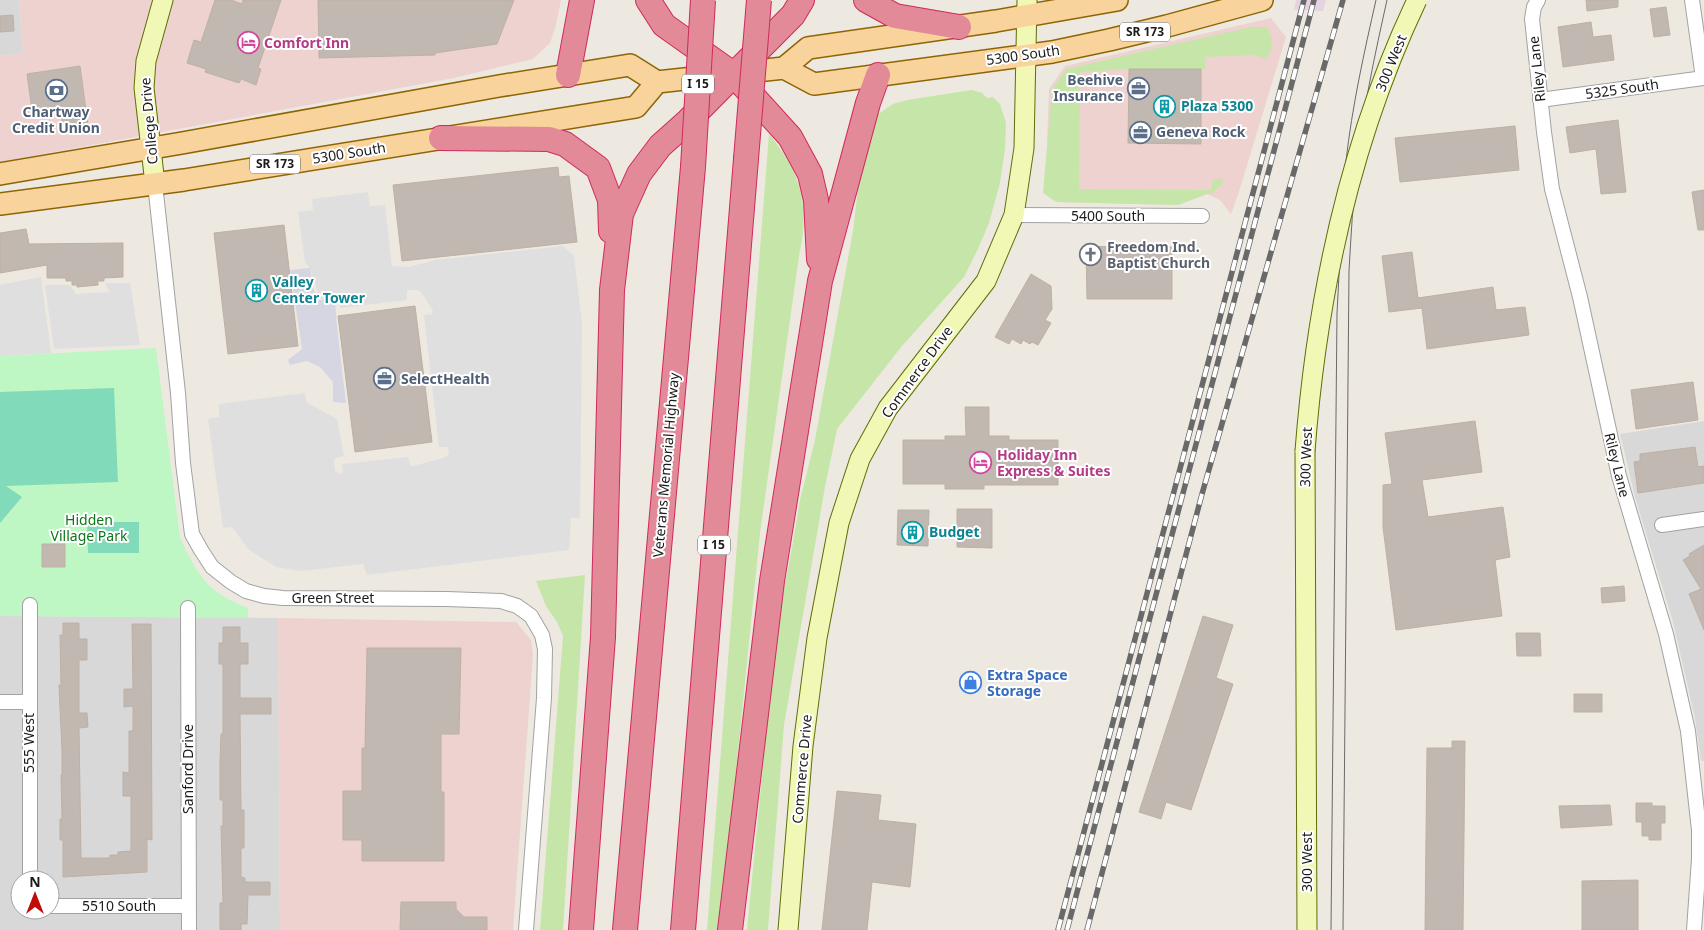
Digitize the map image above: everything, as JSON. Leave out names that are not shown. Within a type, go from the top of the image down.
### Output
[{"type":"highway","points":[[568,75],[582,0]]},
{"type":"highway","points":[[648,0],[664,25],[733,74],[790,137],[810,174],[816,200],[820,281]]},
{"type":"highway","name":"Veterans Memorial Highway","points":[[625,930],[693,167],[703,0]]},
{"type":"highway","name":"I 15","points":[[683,930],[759,0]]},
{"type":"highway","points":[[612,290],[621,214],[639,174],[660,146],[688,121],[793,15],[802,0]]},
{"type":"highway","points":[[866,0],[895,16],[959,27]]},
{"type":"highway","points":[[730,930],[772,581],[820,281],[868,103],[878,75]]},
{"type":"highway","points":[[441,138],[549,139],[565,144],[598,168],[610,200],[612,290],[604,637],[581,930]]},
{"type":"main road","points":[[0,174],[630,65],[658,82],[784,68],[808,48],[959,27],[1026,8],[1117,0]]},
{"type":"main road","name":"5300 South","points":[[784,68],[814,84],[1025,56],[1109,40],[1262,0]]},
{"type":"main road","name":"5300 South","points":[[0,204],[155,184],[636,107],[658,82]]},
{"type":"street","name":"College Drive","points":[[155,184],[144,88],[146,61],[163,0]]},
{"type":"street","name":"300 West","points":[[1307,930],[1305,451],[1314,350],[1324,292],[1344,201],[1374,104],[1417,0]]},
{"type":"street","name":"Riley Lane","points":[[1538,0],[1534,7],[1532,19],[1540,100],[1552,189],[1580,298],[1619,476],[1666,634],[1688,731],[1699,830],[1694,930]]},
{"type":"street","points":[[1692,0],[1704,78]]},
{"type":"street","name":"Commerce Drive","points":[[788,930],[802,746],[817,638],[839,523],[860,459],[888,408],[986,281],[1014,215],[1024,148],[1026,8]]},
{"type":"street","name":"5325 South","points":[[1540,100],[1704,78]]},
{"type":"street","name":"Green Street","points":[[155,184],[192,534],[212,567],[246,592],[264,596],[284,598],[447,598],[501,601],[517,606],[531,616],[542,635],[545,648],[544,698],[526,930]]},
{"type":"street","name":"5400 South","points":[[1014,215],[1202,216]]},
{"type":"street","points":[[1662,525],[1704,519]]},
{"type":"street","name":"555 West","points":[[30,605],[30,870]]},
{"type":"street","name":"Sanford Drive","points":[[188,608],[189,930]]},
{"type":"street","points":[[0,702],[29,702]]},
{"type":"street","name":"5510 South","points":[[60,906],[188,906]]},
{"type":"shaded area","points":[[0,0],[19,0],[23,53],[0,56]]},
{"type":"shaded area","points":[[19,0],[561,0],[550,43],[533,59],[454,78],[0,162],[0,56],[23,53]]},
{"type":"shaded area","points":[[1296,0],[1326,0],[1323,11],[1294,10]]},
{"type":"shaded area","points":[[1271,18],[1286,37],[1231,214],[1220,200],[1207,194],[1178,205],[1056,202],[1047,141],[1049,89],[1065,66]]},
{"type":"shaded area","points":[[368,192],[370,206],[385,205],[392,266],[409,267],[435,260],[563,246],[574,256],[582,324],[580,518],[571,518],[569,550],[367,575],[363,564],[301,571],[276,567],[248,549],[232,527],[223,528],[208,419],[219,417],[219,404],[305,393],[306,402],[337,419],[344,456],[334,460],[335,471],[341,474],[343,472],[342,464],[408,457],[410,465],[413,466],[448,455],[447,447],[439,447],[424,315],[432,314],[433,311],[421,292],[407,290],[407,300],[340,308],[339,299],[320,299],[310,268],[305,262],[298,212],[313,210],[312,199]]},
{"type":"shaded area","points":[[310,268],[314,291],[319,300],[335,299],[346,403],[333,402],[333,382],[320,367],[307,361],[290,365],[288,360],[302,349],[290,270]]},
{"type":"shaded area","points":[[41,277],[51,353],[0,356],[0,285]]},
{"type":"shaded area","points":[[105,283],[130,283],[140,345],[54,349],[45,285],[70,285],[76,294],[110,292]]},
{"type":"shaded area","points":[[1704,421],[1704,761],[1701,761],[1695,718],[1673,622],[1635,497],[1620,434]]},
{"type":"shaded area","points":[[0,616],[278,618],[280,930],[0,930]]},
{"type":"shaded area","points":[[278,618],[516,622],[531,640],[533,655],[513,930],[280,930]]},
{"type":"green space","points":[[1251,27],[1267,27],[1272,44],[1266,59],[1255,55],[1205,57],[1205,69],[1129,69],[1080,72],[1079,189],[1211,190],[1213,179],[1223,179],[1223,183],[1211,194],[1178,205],[1056,202],[1043,193],[1052,90],[1066,69]]},
{"type":"green space","points":[[972,90],[982,93],[987,98],[993,97],[1000,104],[1006,123],[1005,149],[1000,183],[989,223],[964,277],[902,346],[837,429],[825,487],[784,725],[768,930],[747,930],[781,602],[800,500],[815,440],[853,231],[863,147],[877,115],[893,104]]},
{"type":"green space","points":[[769,134],[789,163],[796,177],[803,206],[804,221],[760,533],[720,930],[707,930]]},
{"type":"green space","name":"Hidden Village Park","points":[[156,348],[180,537],[192,562],[202,577],[215,591],[248,608],[248,618],[0,616],[0,356]]},
{"type":"green space","points":[[114,388],[118,482],[6,486],[22,497],[0,523],[0,392]]},
{"type":"green space","points":[[87,522],[139,522],[139,553],[88,553]]},
{"type":"green space","points":[[585,575],[563,930],[540,930],[563,636],[557,622],[546,606],[536,581]]},
{"type":"building","name":"Comfort Inn","points":[[215,0],[231,0],[242,4],[243,0],[281,0],[258,68],[261,69],[256,85],[241,79],[239,83],[205,72],[206,69],[187,63],[194,40],[201,42]]},
{"type":"building","points":[[318,0],[514,0],[497,44],[435,53],[435,55],[319,58]]},
{"type":"building","points":[[1586,0],[1618,0],[1618,7],[1587,11]]},
{"type":"building","points":[[1666,7],[1670,35],[1654,37],[1650,9]]},
{"type":"building","points":[[13,15],[14,31],[0,32],[0,16]]},
{"type":"building","points":[[1591,22],[1593,37],[1611,35],[1614,60],[1563,67],[1558,27]]},
{"type":"building","name":"Chartway Credit Union","points":[[80,66],[88,125],[63,128],[60,106],[32,110],[27,74]]},
{"type":"building","name":"Plaza 5300","points":[[1129,69],[1201,69],[1201,144],[1128,143]]},
{"type":"building","points":[[1618,120],[1626,192],[1601,194],[1596,149],[1570,153],[1566,127]]},
{"type":"building","points":[[1515,126],[1519,170],[1400,182],[1395,138]]},
{"type":"building","points":[[558,167],[559,177],[569,176],[577,242],[402,261],[393,185]]},
{"type":"building","points":[[1704,190],[1704,230],[1698,230],[1692,192]]},
{"type":"building","name":"Valley Center Tower","points":[[284,225],[298,346],[228,354],[214,233]]},
{"type":"building","points":[[26,229],[29,244],[123,243],[123,277],[104,278],[104,281],[98,281],[98,285],[77,287],[77,285],[72,285],[72,281],[66,281],[66,278],[47,278],[47,265],[0,273],[0,233]]},
{"type":"building","points":[[1086,247],[1172,247],[1172,299],[1087,299]]},
{"type":"building","points":[[1412,252],[1418,298],[1493,287],[1496,310],[1525,307],[1529,335],[1427,349],[1422,308],[1389,312],[1382,256]]},
{"type":"building","points":[[1031,274],[1051,286],[1052,309],[1045,320],[1051,323],[1038,345],[1032,342],[1030,344],[1023,340],[1021,344],[1012,339],[1009,344],[995,337]]},
{"type":"building","name":"SelectHealth","points":[[415,306],[432,442],[355,452],[338,316]]},
{"type":"building","points":[[1693,382],[1698,420],[1636,429],[1631,390]]},
{"type":"building","name":"Holiday Inn Express & Suites","points":[[965,407],[989,407],[989,436],[1009,436],[1009,440],[1058,440],[1058,485],[984,485],[984,489],[945,489],[945,484],[903,484],[903,440],[945,440],[945,436],[966,436]]},
{"type":"building","points":[[1475,421],[1482,472],[1422,480],[1428,517],[1503,507],[1510,557],[1495,560],[1502,616],[1396,630],[1383,527],[1383,485],[1392,484],[1385,433]]},
{"type":"building","points":[[1695,447],[1698,467],[1704,466],[1704,483],[1638,493],[1634,462],[1640,461],[1640,454]]},
{"type":"building","points":[[957,509],[992,509],[992,548],[957,547]]},
{"type":"building","name":"Budget","points":[[898,510],[929,510],[928,546],[897,545]]},
{"type":"building","points":[[42,544],[65,544],[65,567],[42,567]]},
{"type":"building","points":[[1704,545],[1704,630],[1689,594],[1701,589],[1683,560]]},
{"type":"building","points":[[1624,586],[1625,601],[1602,603],[1601,588]]},
{"type":"building","points":[[1203,616],[1233,625],[1216,678],[1233,684],[1191,810],[1166,802],[1161,819],[1139,812]]},
{"type":"building","points":[[63,623],[79,623],[79,639],[87,639],[87,660],[79,660],[79,713],[87,713],[88,727],[79,728],[81,858],[110,858],[110,855],[118,855],[118,852],[131,851],[131,796],[123,796],[123,772],[129,773],[129,731],[133,731],[133,706],[124,707],[124,689],[133,689],[132,624],[151,624],[152,840],[147,839],[147,872],[63,877],[63,840],[60,840],[60,819],[62,819],[62,751],[59,685],[61,685],[60,635],[63,635]]},
{"type":"building","points":[[223,627],[240,627],[240,643],[248,643],[248,664],[240,664],[240,698],[271,698],[271,714],[240,714],[241,810],[244,810],[244,848],[241,848],[241,877],[245,878],[245,882],[270,882],[270,895],[248,895],[247,924],[241,924],[241,930],[220,930],[220,903],[223,903],[221,826],[223,826],[223,800],[220,800],[220,763],[221,734],[223,734],[223,664],[219,664],[219,643],[223,643]]},
{"type":"building","points":[[1516,633],[1540,633],[1541,656],[1517,656]]},
{"type":"building","points":[[367,648],[461,648],[459,734],[441,734],[441,792],[444,792],[444,861],[362,861],[362,840],[343,840],[343,791],[362,791],[362,748],[365,748]]},
{"type":"building","points":[[1574,694],[1602,694],[1602,712],[1574,712]]},
{"type":"building","points":[[1452,741],[1465,741],[1463,930],[1425,930],[1427,748],[1452,748]]},
{"type":"building","points":[[837,791],[881,795],[878,820],[916,824],[910,887],[872,882],[867,930],[822,930]]},
{"type":"building","points":[[1636,803],[1652,803],[1652,806],[1665,806],[1665,823],[1661,823],[1661,840],[1649,840],[1649,836],[1642,836],[1642,822],[1636,822]]},
{"type":"building","points":[[1610,805],[1612,825],[1561,828],[1559,806]]},
{"type":"building","points":[[1638,880],[1638,930],[1582,930],[1582,881]]},
{"type":"building","points":[[401,902],[456,902],[456,909],[464,917],[487,917],[487,930],[400,930]]},
{"type":"tram line","points":[[1331,930],[1337,313],[1346,161],[1359,80],[1376,0]]},
{"type":"tram line","points":[[1343,930],[1349,271],[1353,204],[1360,144],[1370,82],[1387,0]]},
{"type":"railway","points":[[1058,930],[1304,0]]},
{"type":"railway","points":[[1067,930],[1314,0]]},
{"type":"railway","points":[[1087,930],[1202,494],[1343,0]]},
{"type":"place","name":"Comfort Inn","points":[[248,43]]},
{"type":"place","name":"Beehive Insurance","points":[[1139,88]]},
{"type":"place","name":"Chartway Credit Union","points":[[56,90]]},
{"type":"place","name":"Plaza 5300","points":[[1165,106]]},
{"type":"place","name":"Geneva Rock","points":[[1140,132]]},
{"type":"place","name":"Freedom Ind. Baptist Church","points":[[1091,255]]},
{"type":"place","name":"Valley Center Tower","points":[[256,290]]},
{"type":"place","name":"SelectHealth","points":[[385,379]]},
{"type":"place","name":"Holiday Inn Express & Suites","points":[[981,463]]},
{"type":"place","name":"Budget","points":[[913,532]]},
{"type":"place","name":"Extra Space Storage","points":[[971,683]]}]
